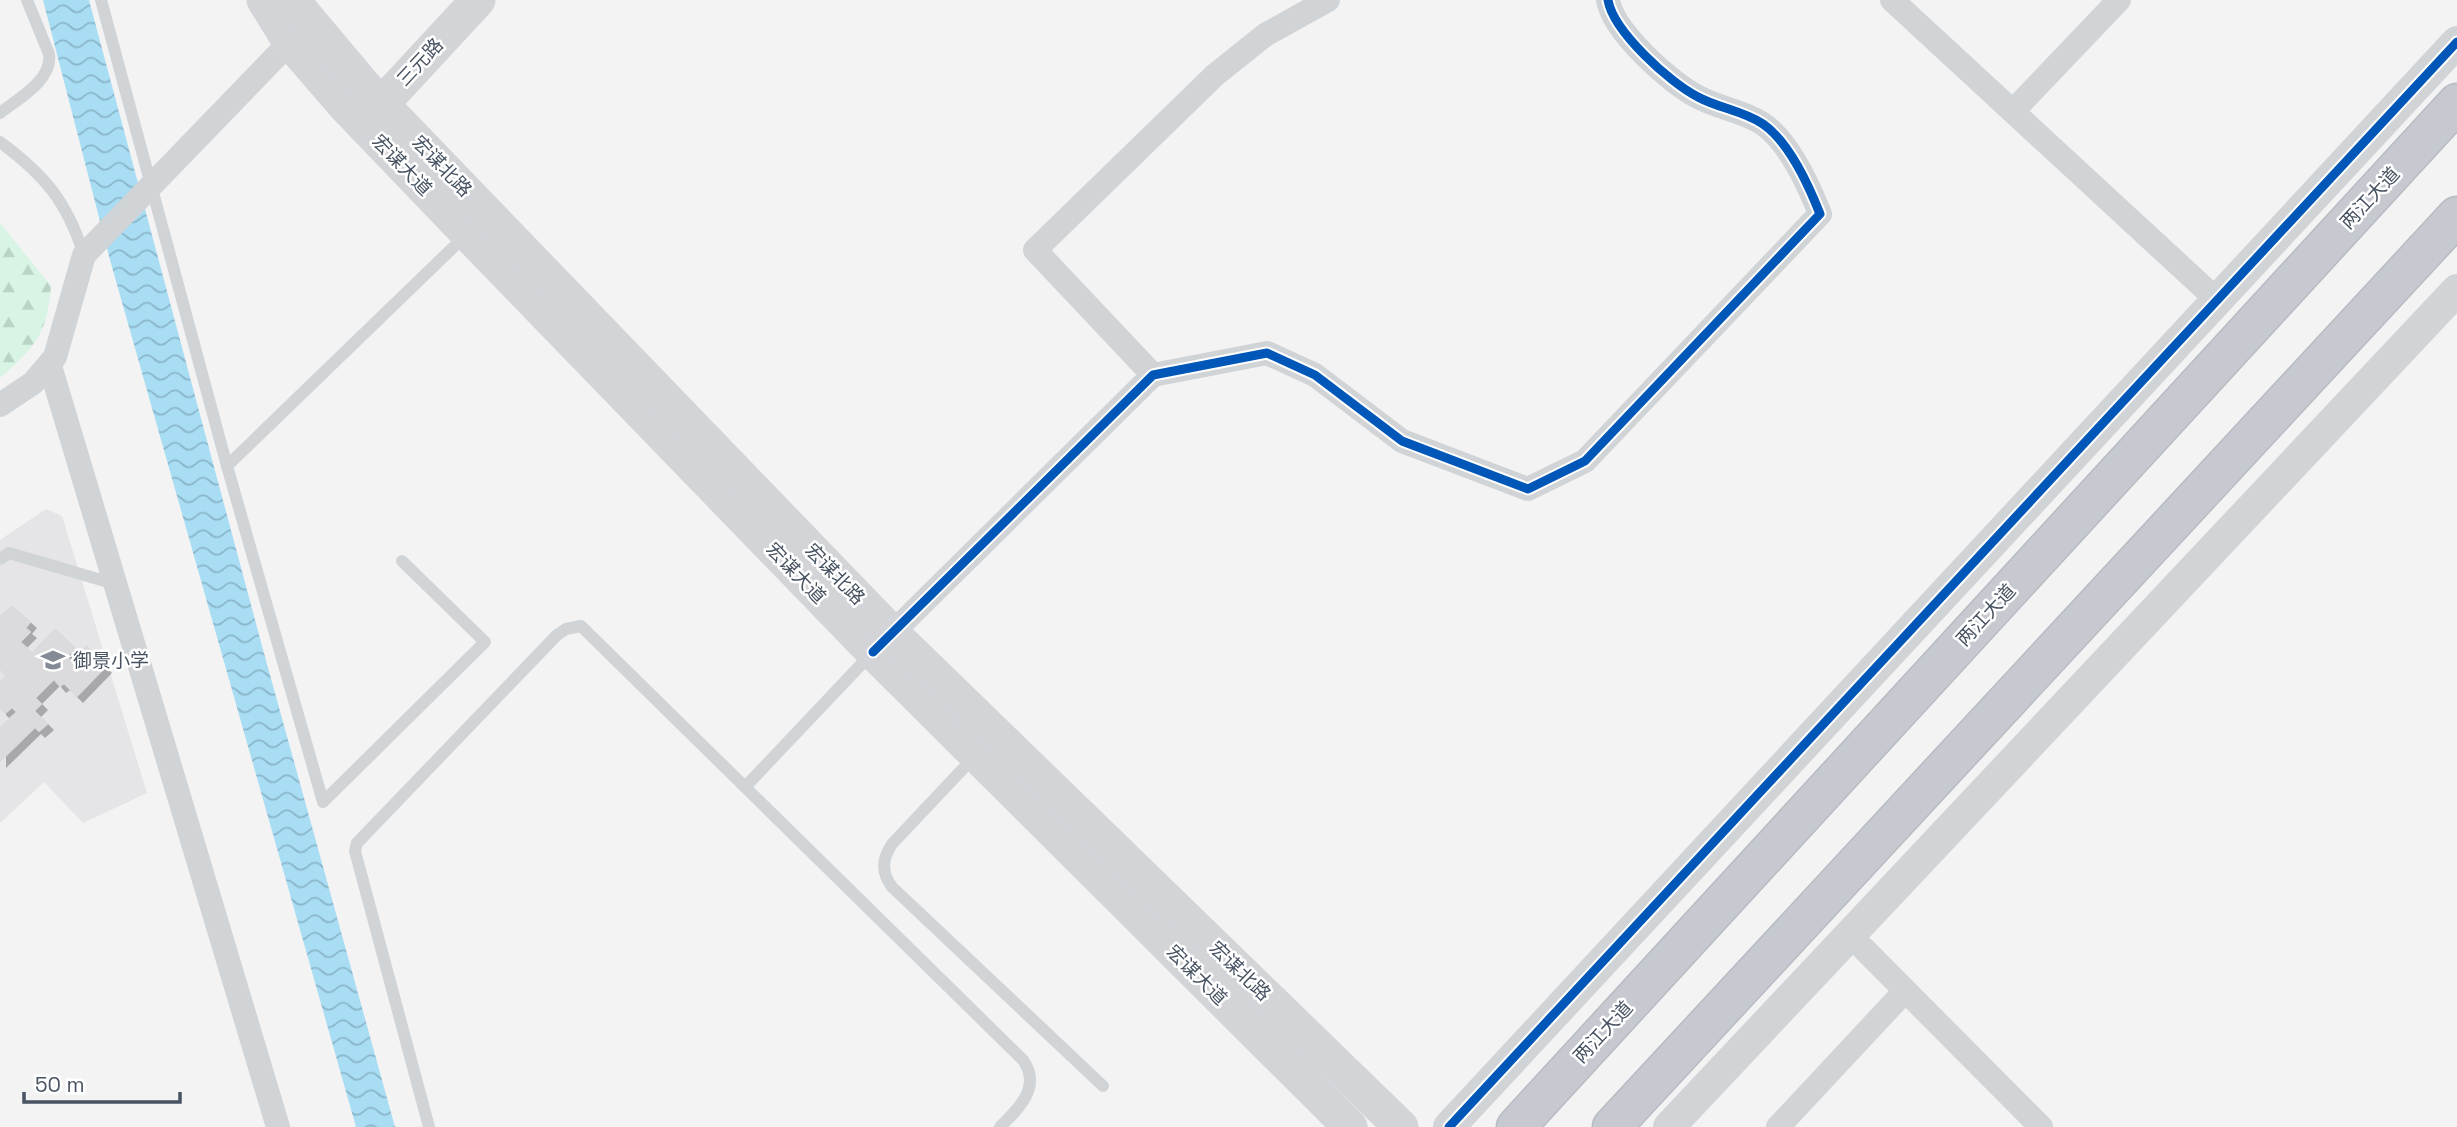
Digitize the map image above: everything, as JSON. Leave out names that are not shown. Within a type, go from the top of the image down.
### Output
[{"type":"highway","name":"两江大道","points":[[1516,1127],[2457,103]]},
{"type":"highway","points":[[1612,1127],[2457,216]]},
{"type":"main road","name":"宏谋大道","points":[[264,0],[290,42],[365,106],[467,233],[882,643],[976,755],[1350,1127]]},
{"type":"main road","name":"宏谋北路","points":[[292,0],[365,106],[882,643],[1401,1127]]},
{"type":"main road","name":"三元路","points":[[365,106],[447,0]]},
{"type":"main road","name":"三元路","points":[[365,106],[478,0]]},
{"type":"street","points":[[1153,374],[1035,250],[1215,75],[1265,35],[1328,0]]},
{"type":"street","points":[[882,643],[1153,374],[1267,353],[1315,375],[1402,441],[1528,489],[1585,461],[1820,214],[1803,172],[1764,124],[1696,97],[1639,50],[1610,10],[1608,0]]},
{"type":"street","points":[[1892,0],[2217,300]]},
{"type":"street","points":[[2013,111],[2119,0]]},
{"type":"street","points":[[0,405],[26,389],[50,366],[60,348],[84,255],[290,42]]},
{"type":"street","points":[[1449,1127],[2457,42]]},
{"type":"street","points":[[1679,1123],[1850,935],[2457,290]]},
{"type":"street","points":[[50,366],[278,1127]]},
{"type":"street","points":[[1850,935],[2041,1127]]},
{"type":"street","points":[[1778,1127],[1905,991]]},
{"type":"lane","points":[[0,113],[37,83],[50,63],[49,54],[27,0]]},
{"type":"lane","points":[[101,0],[227,466],[324,802],[485,642],[402,561]]},
{"type":"lane","points":[[0,142],[30,166],[61,199],[84,255]]},
{"type":"lane","points":[[227,466],[467,233]]},
{"type":"lane","points":[[0,558],[9,553],[115,584]]},
{"type":"lane","points":[[429,1127],[355,851],[361,836],[557,635],[573,626],[587,629],[1023,1060],[1031,1077],[1027,1095],[1000,1127]]},
{"type":"lane","points":[[746,786],[882,643]]},
{"type":"lane","points":[[976,755],[892,844],[884,861],[885,874],[892,887],[1103,1086]]},
{"type":"shaded area","name":"御景小学","points":[[46,509],[62,516],[147,793],[83,823],[44,782],[0,823],[0,540]]},
{"type":"green space","points":[[0,223],[51,286],[46,317],[37,339],[0,378]]},
{"type":"water","points":[[43,0],[89,0],[262,646],[395,1127],[356,1127],[110,260]]},
{"type":"building","points":[[12,605],[31,622],[26,628],[31,632],[21,642],[32,652],[55,628],[76,648],[67,657],[71,660],[87,645],[106,667],[77,697],[64,684],[60,687],[54,680],[36,698],[42,704],[35,711],[48,724],[39,732],[35,728],[0,762],[0,727],[16,712],[12,708],[5,714],[0,709],[0,681],[5,676],[0,670],[0,615]]},
{"type":"cycle path","points":[[873,652],[1153,375],[1267,353],[1315,375],[1402,441],[1528,489],[1585,461],[1820,214],[1790,153],[1772,132],[1756,120],[1698,97],[1673,80],[1631,41],[1612,12],[1608,0]]},
{"type":"cycle path","points":[[1449,1127],[2457,42]]},
{"type":"place","name":"御景小学","points":[[53,660]]}]
